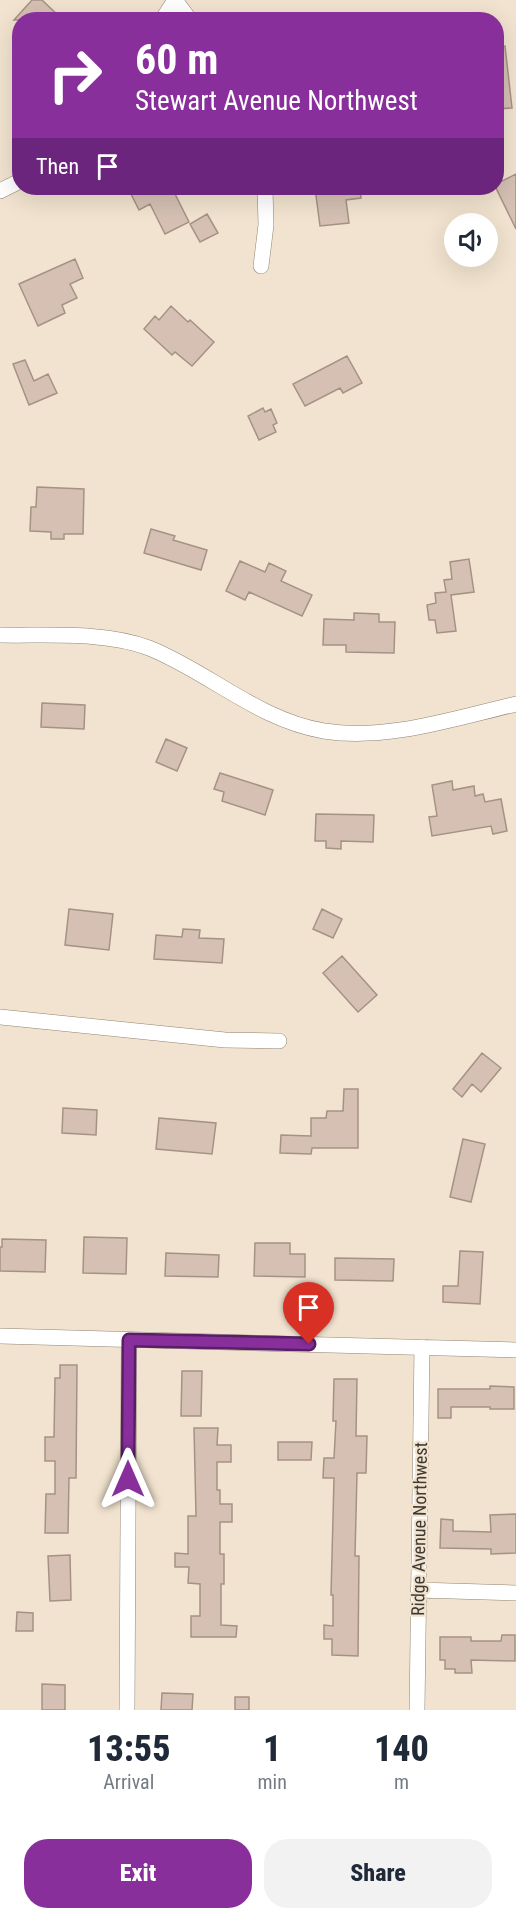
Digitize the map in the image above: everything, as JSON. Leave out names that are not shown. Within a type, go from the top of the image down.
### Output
[{"type":"street","points":[[261,266],[266,225],[265,195]]},
{"type":"street","points":[[0,635],[84,637],[132,642],[165,656],[263,711],[285,721],[323,731],[357,734],[388,732],[516,704]]},
{"type":"street","points":[[0,1017],[225,1040],[279,1041]]},
{"type":"street","points":[[0,1336],[516,1350]]},
{"type":"street","points":[[127,1710],[129,1340]]},
{"type":"street","name":"Ridge Avenue Northwest","points":[[417,1710],[422,1347]]},
{"type":"street","points":[[418,1590],[516,1593]]},
{"type":"building","points":[[32,0],[42,0],[55,12],[21,12]]},
{"type":"building","points":[[505,46],[512,108],[504,108]]},
{"type":"building","points":[[516,174],[516,229],[499,195],[504,195],[504,180]]},
{"type":"building","points":[[132,195],[176,195],[189,222],[165,234],[150,204],[139,210]]},
{"type":"building","points":[[316,195],[361,195],[361,198],[346,200],[349,223],[320,226]]},
{"type":"building","points":[[207,214],[218,233],[200,242],[190,224]]},
{"type":"building","points":[[75,259],[83,278],[70,284],[77,298],[62,305],[65,313],[38,326],[19,284]]},
{"type":"building","points":[[171,306],[214,342],[192,366],[175,352],[172,355],[144,329],[155,316],[159,320]]},
{"type":"building","points":[[347,356],[362,383],[343,393],[340,388],[305,406],[293,384]]},
{"type":"building","points":[[25,360],[34,381],[48,374],[57,393],[29,405],[13,364]]},
{"type":"building","points":[[263,408],[265,412],[271,409],[277,423],[273,425],[276,432],[259,440],[248,416]]},
{"type":"building","points":[[37,487],[84,489],[83,534],[64,534],[64,539],[51,539],[51,532],[30,531],[31,507],[36,507]]},
{"type":"building","points":[[151,529],[175,536],[173,540],[207,550],[201,570],[144,553]]},
{"type":"building","points":[[469,559],[474,592],[451,595],[456,631],[437,633],[435,620],[429,620],[427,605],[436,603],[435,593],[446,592],[444,580],[452,579],[450,562]]},
{"type":"building","points":[[240,561],[265,572],[269,563],[286,571],[281,581],[312,595],[302,616],[249,592],[245,600],[226,591]]},
{"type":"building","points":[[354,613],[379,614],[379,622],[395,622],[394,653],[346,652],[346,645],[323,645],[324,619],[354,620]]},
{"type":"building","points":[[42,703],[85,705],[84,729],[41,727]]},
{"type":"building","points":[[166,739],[187,748],[177,771],[156,762]]},
{"type":"building","points":[[220,773],[273,790],[265,815],[222,801],[224,792],[214,789]]},
{"type":"building","points":[[452,781],[453,790],[474,786],[475,796],[483,794],[485,802],[501,799],[507,831],[493,834],[491,826],[432,836],[429,817],[437,816],[432,785]]},
{"type":"building","points":[[316,814],[374,815],[373,842],[341,841],[341,849],[326,848],[326,841],[315,841]]},
{"type":"building","points":[[69,909],[113,914],[109,950],[65,945]]},
{"type":"building","points":[[322,909],[342,919],[333,938],[313,929]]},
{"type":"building","points":[[183,929],[200,930],[199,938],[224,939],[222,963],[154,959],[156,935],[182,937]]},
{"type":"building","points":[[342,956],[377,995],[358,1012],[323,973]]},
{"type":"building","points":[[482,1053],[501,1068],[481,1092],[472,1084],[462,1097],[453,1089]]},
{"type":"building","points":[[344,1089],[358,1089],[358,1148],[312,1148],[311,1154],[280,1153],[281,1135],[311,1136],[311,1118],[326,1118],[327,1111],[343,1111]]},
{"type":"building","points":[[63,1108],[97,1110],[96,1135],[62,1133]]},
{"type":"building","points":[[159,1118],[216,1123],[212,1154],[156,1149]]},
{"type":"building","points":[[463,1139],[485,1144],[471,1202],[450,1197]]},
{"type":"building","points":[[84,1237],[127,1238],[126,1274],[83,1273]]},
{"type":"building","points":[[2,1239],[46,1240],[45,1272],[0,1271]]},
{"type":"building","points":[[255,1243],[290,1243],[290,1254],[305,1254],[305,1277],[254,1276]]},
{"type":"building","points":[[460,1251],[483,1252],[480,1304],[443,1302],[443,1286],[458,1286]]},
{"type":"building","points":[[166,1253],[219,1255],[218,1277],[165,1276]]},
{"type":"building","points":[[335,1258],[394,1259],[393,1281],[335,1280]]},
{"type":"building","points":[[60,1365],[77,1365],[76,1478],[69,1478],[68,1533],[45,1533],[46,1494],[55,1494],[55,1461],[45,1461],[45,1437],[54,1437],[55,1378],[60,1378]]},
{"type":"building","points":[[182,1371],[202,1371],[201,1416],[181,1416]]},
{"type":"building","points":[[334,1379],[357,1379],[356,1436],[367,1436],[366,1473],[357,1473],[355,1556],[359,1556],[358,1656],[332,1655],[332,1639],[324,1639],[324,1625],[333,1626],[333,1595],[331,1595],[334,1478],[323,1478],[324,1458],[334,1458],[336,1421],[333,1421]]},
{"type":"building","points":[[490,1386],[514,1387],[514,1409],[451,1407],[451,1418],[438,1418],[438,1389],[490,1389]]},
{"type":"building","points":[[194,1428],[218,1428],[217,1445],[231,1445],[231,1462],[217,1462],[217,1490],[220,1490],[220,1504],[232,1504],[232,1522],[220,1522],[220,1554],[224,1554],[221,1625],[237,1626],[236,1637],[191,1637],[191,1616],[200,1616],[200,1584],[188,1583],[189,1567],[175,1567],[175,1553],[188,1554],[188,1516],[196,1516]]},
{"type":"building","points":[[278,1442],[312,1442],[311,1460],[278,1460]]},
{"type":"building","points":[[516,1514],[516,1553],[491,1554],[491,1549],[440,1548],[441,1519],[453,1520],[453,1531],[491,1532],[490,1515]]},
{"type":"building","points":[[70,1555],[71,1600],[50,1601],[48,1556]]},
{"type":"building","points":[[17,1612],[33,1613],[33,1631],[16,1631]]},
{"type":"building","points":[[502,1635],[515,1635],[515,1661],[471,1660],[472,1673],[455,1673],[455,1669],[445,1669],[445,1660],[440,1660],[440,1637],[471,1637],[471,1641],[501,1641]]},
{"type":"building","points":[[42,1684],[65,1685],[65,1710],[42,1710]]},
{"type":"building","points":[[162,1693],[193,1694],[192,1710],[161,1710]]},
{"type":"building","points":[[235,1697],[249,1697],[249,1710],[235,1710]]},
{"type":"route","points":[[128,1479],[129,1340],[309,1344]]}]
